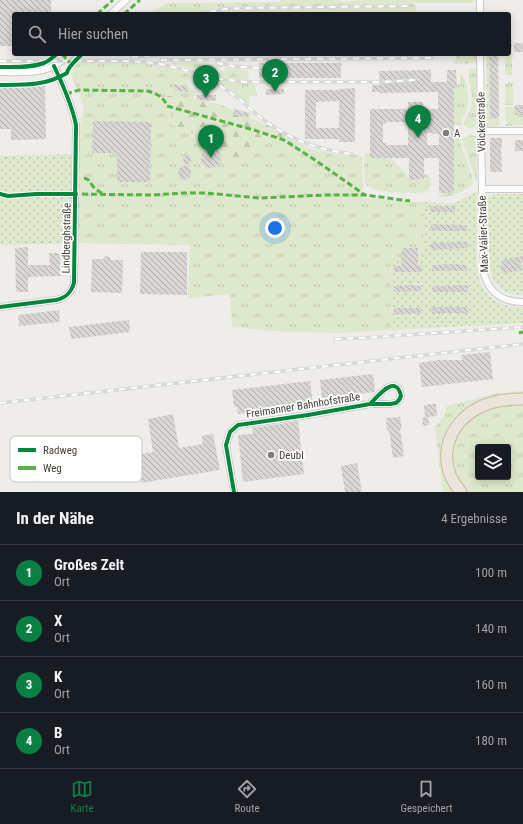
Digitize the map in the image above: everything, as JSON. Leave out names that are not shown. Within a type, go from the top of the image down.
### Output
[{"type":"highway","points":[[461,492],[451,478],[447,460],[448,444],[455,429],[466,416],[480,407],[500,401],[523,399]]},
{"type":"street","points":[[113,12],[126,0]]},
{"type":"street","points":[[480,0],[480,12]]},
{"type":"street","points":[[0,72],[40,71],[54,66],[68,56]]},
{"type":"street","name":"Völckerstraße","points":[[480,56],[482,189]]},
{"type":"street","name":"Lindberghstraße","points":[[0,307],[62,299],[71,292],[74,283],[76,125],[68,98],[54,66]]},
{"type":"street","points":[[482,131],[523,131]]},
{"type":"street","points":[[482,189],[523,189]]},
{"type":"street","name":"Max-Valier-Straße","points":[[482,189],[483,262],[486,281],[490,288],[503,298],[511,301],[523,302]]},
{"type":"street","name":"Freimanner Bahnhofstraße","points":[[234,492],[226,445],[230,432],[238,425],[370,404],[396,403],[401,396],[400,391],[394,386],[390,386],[370,404]]},
{"type":"green space","points":[[280,0],[339,0],[341,2],[359,0],[475,0],[475,3],[411,3],[415,5],[416,12],[215,12],[251,10],[251,7],[216,8],[200,12],[154,12],[167,3],[280,2]]},
{"type":"green space","points":[[512,36],[512,75],[505,75],[505,56],[511,56]]},
{"type":"green space","points":[[341,56],[440,56],[343,57]]},
{"type":"green space","points":[[457,56],[476,56],[476,63],[455,64],[454,62]]},
{"type":"green space","points":[[486,56],[489,56],[490,118],[499,118],[499,125],[498,127],[488,127]]},
{"type":"green space","points":[[78,62],[138,63],[167,67],[198,76],[186,82],[196,93],[193,99],[165,95],[170,102],[172,125],[195,134],[216,146],[238,164],[265,136],[311,149],[346,156],[347,154],[359,155],[362,157],[363,198],[423,202],[424,259],[391,261],[391,330],[339,333],[287,332],[232,327],[230,294],[188,298],[190,245],[76,243],[75,154],[84,106],[72,78],[73,68]]},
{"type":"green space","points":[[194,62],[224,66],[206,73],[169,63]]},
{"type":"green space","points":[[230,67],[248,70],[249,81],[211,75]]},
{"type":"green space","points":[[469,68],[476,69],[476,128],[467,128],[464,126],[464,122],[471,108],[472,98]]},
{"type":"green space","points":[[460,74],[462,74],[467,87],[468,105],[461,125],[454,125],[454,88],[460,84]]},
{"type":"green space","points":[[212,79],[255,84],[257,96],[253,95],[249,97],[250,102],[247,103]]},
{"type":"green space","points":[[513,82],[513,105],[505,105],[505,83]]},
{"type":"green space","points":[[164,95],[217,103],[271,127],[311,149],[265,136],[238,164],[216,146],[195,134],[172,125],[170,102]]},
{"type":"green space","points":[[505,107],[515,107],[515,115],[523,115],[523,125],[506,126]]},
{"type":"green space","points":[[467,135],[476,136],[477,180],[475,181],[462,138],[466,137]]},
{"type":"green space","points":[[454,138],[460,138],[473,183],[458,193],[440,197],[439,195],[442,195],[443,193],[454,193]]},
{"type":"green space","points":[[365,153],[370,153],[370,158],[391,158],[408,176],[409,180],[424,179],[424,174],[428,175],[431,186],[424,192],[411,193],[383,191],[369,187],[365,181]]},
{"type":"green space","points":[[75,154],[76,243],[0,245],[0,156]]},
{"type":"green space","points":[[476,192],[477,264],[481,285],[490,296],[502,304],[523,307],[523,323],[391,330],[391,260],[424,259],[423,202],[454,203]]},
{"type":"green space","points":[[493,194],[523,194],[523,295],[508,293],[503,290],[493,280],[491,274],[488,260],[487,199]]},
{"type":"green space","points":[[523,391],[523,396],[499,397],[447,434],[455,492],[444,492],[442,487],[435,427],[443,418],[447,406],[492,394]]},
{"type":"green space","points":[[509,405],[523,405],[523,492],[465,492],[449,461],[455,435],[471,418],[487,409]]},
{"type":"building","points":[[0,0],[51,0],[51,12],[12,12],[12,46],[0,46]]},
{"type":"building","points":[[514,43],[523,43],[523,52],[514,52]]},
{"type":"building","points":[[489,56],[498,56],[499,118],[490,119]]},
{"type":"building","points":[[259,63],[341,63],[341,78],[259,78]]},
{"type":"building","points":[[431,70],[431,82],[447,82],[447,70],[456,70],[457,88],[454,88],[454,193],[439,193],[439,158],[424,158],[424,179],[409,180],[409,158],[370,158],[370,109],[408,109],[408,102],[423,102],[423,109],[438,109],[438,92],[372,92],[372,85],[380,85],[379,71]],"holes":[[[386,122],[408,122],[408,145],[386,145],[386,143],[383,143],[383,124],[386,124]],[[427,133],[439,134],[439,145],[427,145]]]},
{"type":"building","points":[[175,85],[188,86],[188,92],[175,91]]},
{"type":"building","points":[[45,86],[46,139],[11,140],[11,129],[0,129],[0,87]]},
{"type":"building","points":[[355,88],[355,142],[339,142],[339,139],[305,139],[305,90]],"holes":[[[339,101],[339,128],[316,128],[316,102]]]},
{"type":"building","points":[[266,89],[284,89],[284,94],[266,95]]},
{"type":"building","points":[[196,95],[216,95],[216,101],[196,100]]},
{"type":"building","points":[[515,105],[523,105],[523,115],[515,115]]},
{"type":"building","points":[[234,109],[250,113],[248,118],[233,114]]},
{"type":"building","points":[[93,121],[151,122],[150,182],[117,182],[117,153],[92,153]]},
{"type":"building","points":[[490,138],[502,138],[501,172],[490,172]]},
{"type":"building","points":[[515,140],[523,140],[523,151],[515,151]]},
{"type":"building","points":[[211,148],[218,151],[221,158],[218,165],[211,168],[204,165],[201,158],[204,151]]},
{"type":"building","points":[[185,156],[189,156],[191,159],[191,162],[187,165],[191,170],[191,174],[189,178],[184,180],[179,176],[178,172],[180,168],[185,165],[183,161]]},
{"type":"building","points":[[431,206],[455,206],[455,212],[430,212]]},
{"type":"building","points":[[431,224],[467,225],[467,231],[430,231]]},
{"type":"building","points":[[467,242],[468,248],[431,250],[431,243]]},
{"type":"building","points":[[28,247],[28,265],[50,265],[49,253],[60,253],[61,276],[28,277],[28,292],[16,292],[15,248]]},
{"type":"building","points":[[402,248],[418,248],[418,265],[421,265],[421,272],[394,272],[394,266],[401,266]]},
{"type":"building","points":[[141,252],[187,252],[187,295],[140,294]]},
{"type":"building","points":[[104,256],[110,257],[110,260],[123,260],[122,293],[91,292],[92,259],[104,259]]},
{"type":"building","points":[[523,256],[523,262],[521,262],[522,271],[501,273],[500,266],[502,266],[503,259]]},
{"type":"building","points":[[432,265],[467,265],[467,271],[432,271]]},
{"type":"building","points":[[468,285],[468,292],[432,292],[432,286]]},
{"type":"building","points":[[394,286],[421,286],[421,291],[394,292]]},
{"type":"building","points":[[431,307],[467,307],[468,313],[432,314]]},
{"type":"building","points":[[394,308],[421,308],[421,313],[394,315]]},
{"type":"building","points":[[59,310],[60,322],[19,326],[18,315]]},
{"type":"building","points":[[129,320],[130,332],[71,339],[69,327]]},
{"type":"building","points":[[490,352],[493,379],[422,387],[419,363],[438,360],[462,360],[461,355]]},
{"type":"building","points":[[373,374],[375,392],[322,398],[320,380]]},
{"type":"building","points":[[310,381],[313,405],[238,414],[237,407],[234,407],[232,390]]},
{"type":"building","points":[[436,404],[437,416],[428,417],[429,425],[423,426],[422,418],[425,417],[424,405]]},
{"type":"building","points":[[173,414],[179,448],[203,444],[202,436],[213,434],[220,470],[141,483],[142,454],[153,452],[148,419]]},
{"type":"building","points":[[400,417],[402,429],[400,429],[404,456],[393,458],[389,430],[387,431],[386,418]]},
{"type":"building","name":"Deubl","points":[[298,421],[304,474],[243,482],[238,435],[253,434],[252,428]]},
{"type":"building","points":[[357,463],[362,492],[345,492],[341,466]]},
{"type":"railway","points":[[209,12],[225,9],[246,8],[408,6]]},
{"type":"railway","points":[[56,57],[61,56]]},
{"type":"railway","points":[[132,57],[144,56]]},
{"type":"railway","points":[[293,59],[432,58]]},
{"type":"railway","points":[[161,60],[297,59]]},
{"type":"railway","points":[[0,61],[20,61]]},
{"type":"railway","points":[[15,61],[127,61]]},
{"type":"railway","points":[[123,61],[161,64],[220,79],[246,82],[380,82],[415,80]]},
{"type":"railway","points":[[217,63],[232,66],[259,68]]},
{"type":"railway","points":[[209,80],[231,93],[261,118],[284,133],[317,147],[352,154]]},
{"type":"railway","points":[[335,339],[523,327]]},
{"type":"railway","points":[[0,403],[523,344]]},
{"type":"marked path","points":[[99,12],[113,0]]},
{"type":"marked path","points":[[126,12],[140,0]]},
{"type":"marked path","points":[[64,56],[72,65]]},
{"type":"marked path","points":[[66,94],[79,90],[148,91],[154,93],[160,96],[167,106],[254,130],[284,140],[365,195]]},
{"type":"marked path","points":[[84,178],[88,180],[97,190],[104,194]]},
{"type":"marked path","points":[[73,194],[153,195],[206,193],[259,198],[365,195],[410,201]]},
{"type":"marked path","points":[[519,333],[523,332]]},
{"type":"cycle path","points":[[0,67],[39,65],[54,56]]},
{"type":"cycle path","points":[[0,85],[26,85],[43,83],[67,73],[71,65],[80,56]]},
{"type":"cycle path","points":[[0,307],[60,299],[68,294],[74,283],[76,125],[70,103],[54,66]]},
{"type":"cycle path","points":[[0,194],[8,196],[76,194]]},
{"type":"cycle path","points":[[234,492],[226,445],[230,432],[238,425],[370,404],[396,403],[401,396],[399,389],[395,386],[387,388],[370,404]]},
{"type":"place","name":"X","points":[[275,92]]},
{"type":"place","name":"K","points":[[206,98]]},
{"type":"place","name":"A","points":[[446,133]]},
{"type":"place","name":"B","points":[[418,138]]},
{"type":"place","name":"Großes Zelt","points":[[211,158]]},
{"type":"place","name":"Deubl","points":[[271,455]]}]
